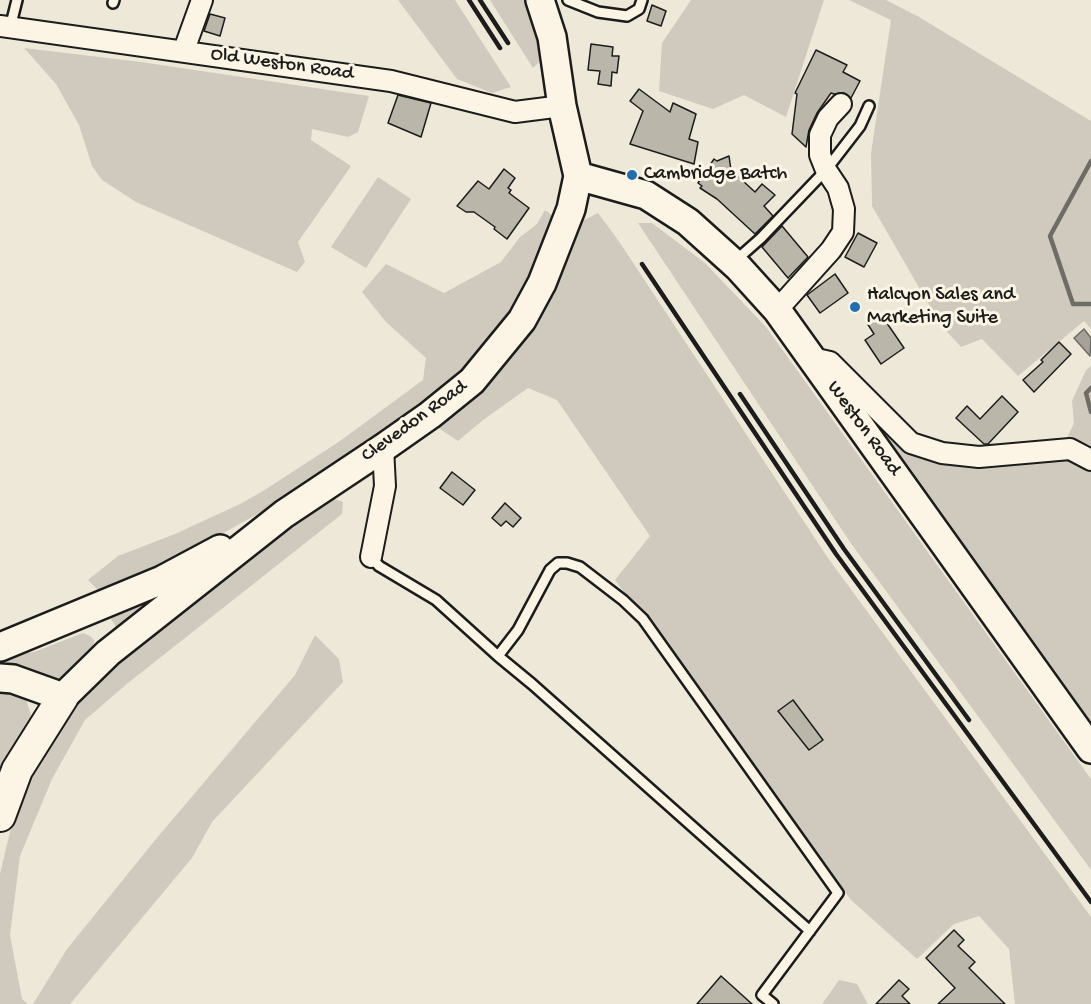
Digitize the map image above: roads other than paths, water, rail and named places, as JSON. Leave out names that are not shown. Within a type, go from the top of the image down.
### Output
[{"type":"main road","name":"Clevedon Road","points":[[63,697],[108,653],[284,514],[430,415],[472,381],[522,320],[542,283],[571,209],[578,176],[562,106],[552,38],[540,0]]},
{"type":"main road","name":"Weston Road","points":[[578,176],[646,195],[688,222],[733,262],[777,310],[1091,749]]},
{"type":"main road","name":"Clevedon Road","points":[[0,649],[162,580],[284,514]]},
{"type":"main road","name":"Clevedon Road","points":[[0,649],[34,645],[90,624],[101,627],[108,653]]},
{"type":"main road","points":[[0,678],[13,679],[63,697],[17,770],[0,816]]},
{"type":"street","points":[[184,50],[202,0]]},
{"type":"street","name":"Old Weston Road","points":[[5,27],[184,50],[391,81],[515,112],[562,106]]},
{"type":"street","points":[[777,310],[831,250],[843,232],[844,209],[838,188],[826,170],[820,155],[820,135],[828,118],[841,104]]},
{"type":"street","points":[[812,358],[830,362],[911,443],[942,453],[979,457],[1070,449],[1091,460]]},
{"type":"street","points":[[371,557],[385,486],[383,448]]},
{"type":"lane","points":[[5,27],[17,0]]},
{"type":"lane","points":[[568,0],[598,12],[627,16],[639,9],[642,0]]},
{"type":"lane","points":[[733,262],[761,238],[826,170],[860,126],[869,106]]},
{"type":"lane","points":[[371,557],[379,566],[436,600],[810,931]]},
{"type":"lane","points":[[498,656],[518,630],[550,570],[558,563],[580,567],[623,600],[643,619],[838,893],[762,995],[773,1004]]},
{"type":"waterway","points":[[1091,161],[1050,236],[1073,304],[1091,304]]},
{"type":"waterway","points":[[1091,388],[1086,393],[1091,412]]},
{"type":"railway","points":[[469,0],[500,48]]},
{"type":"railway","points":[[480,0],[508,43]]},
{"type":"railway","points":[[642,264],[836,554],[1091,902]]},
{"type":"railway","points":[[740,394],[844,549],[969,720]]},
{"type":"place","name":"Cambridge Batch","points":[[632,175]]},
{"type":"place","name":"Halcyon Sales and Marketing Suite","points":[[855,307]]}]
